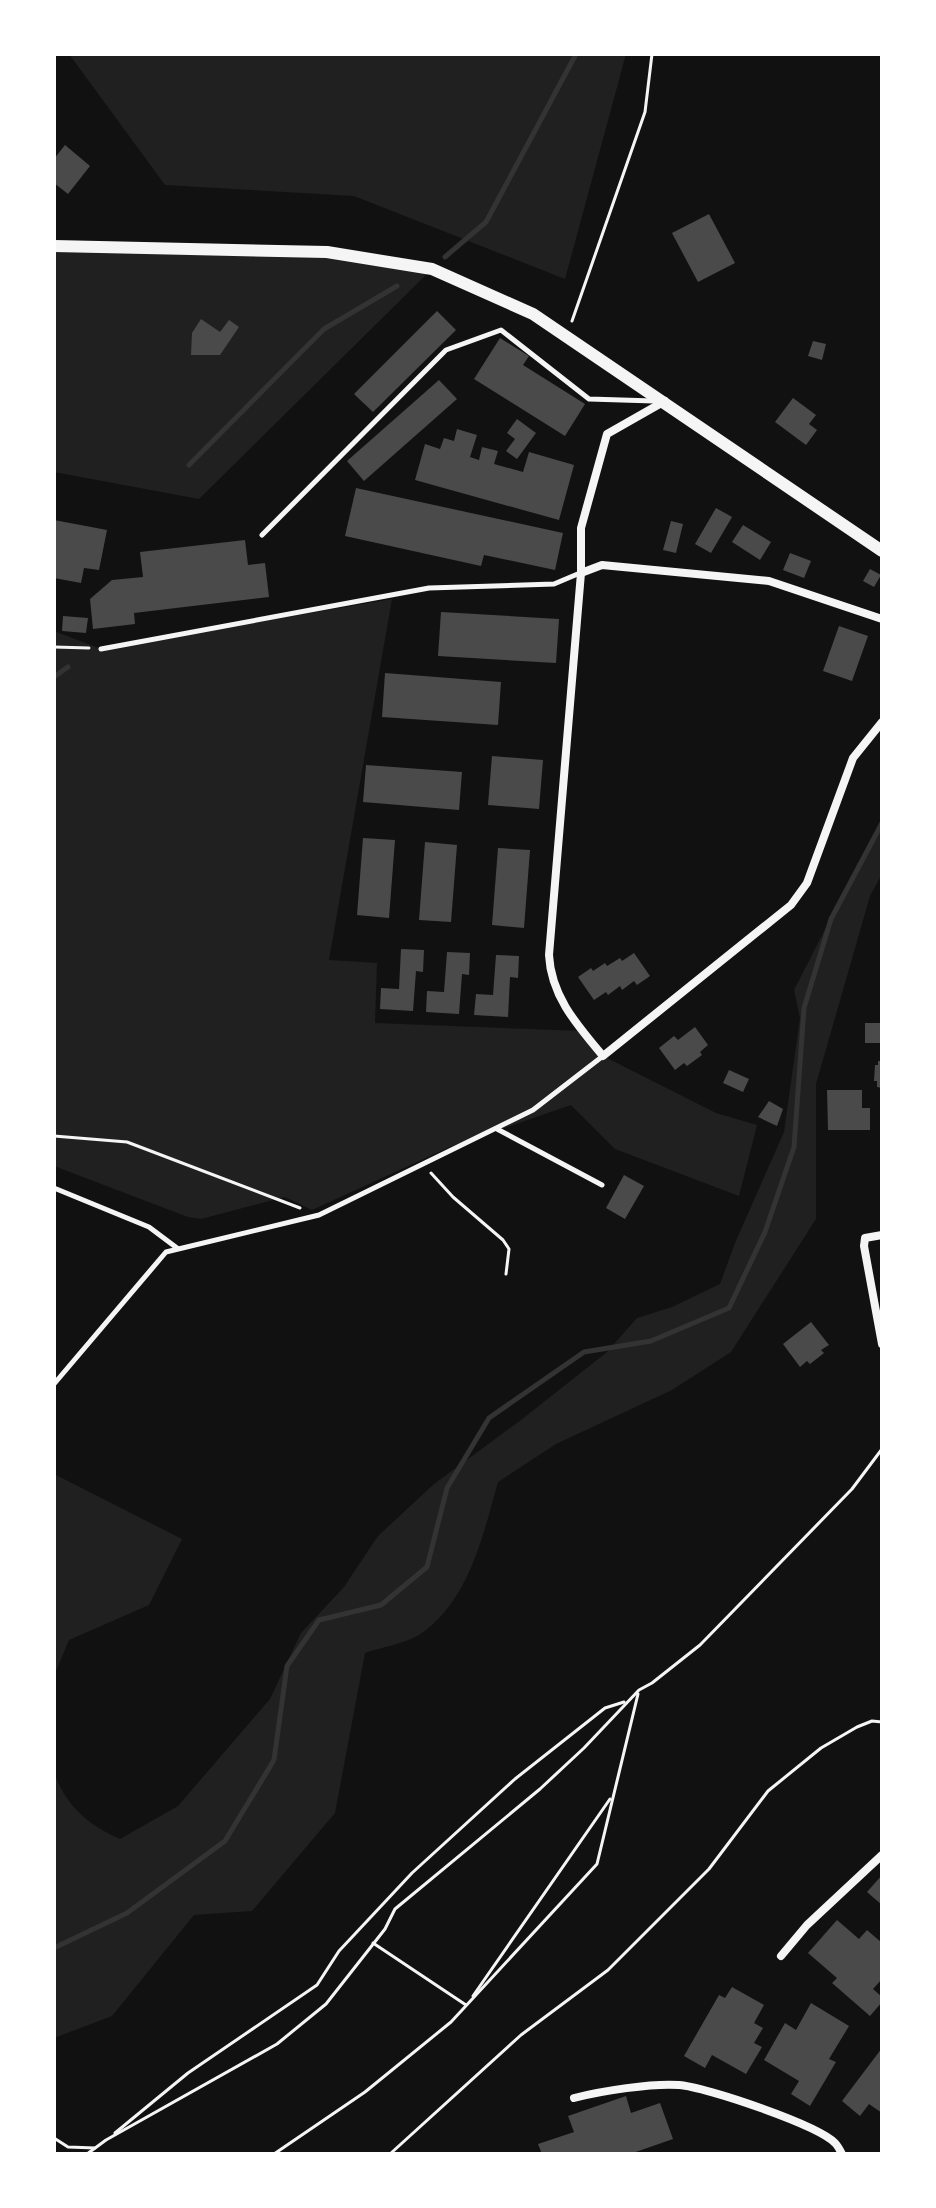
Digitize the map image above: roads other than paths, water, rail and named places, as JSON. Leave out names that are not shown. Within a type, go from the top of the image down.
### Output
[{"type":"street","points":[[54,246],[327,252],[432,269],[533,314],[882,551]]},
{"type":"street","points":[[665,401],[607,434],[581,528],[581,573],[549,955],[550,974],[560,1001],[603,1056],[791,905],[807,883],[853,758],[882,722]]},
{"type":"street","points":[[581,573],[602,565],[769,581],[882,619]]},
{"type":"street","points":[[882,1235],[865,1238],[864,1246],[882,1344]]},
{"type":"street","points":[[781,1956],[807,1925],[882,1855]]},
{"type":"street","points":[[574,2098],[599,2091],[679,2085],[729,2097],[800,2124],[834,2142],[842,2154]]},
{"type":"lane","points":[[262,535],[446,350],[501,330],[589,399],[665,401]]},
{"type":"lane","points":[[101,649],[429,588],[554,584],[581,573]]},
{"type":"lane","points":[[54,1384],[166,1252],[319,1215],[533,1110],[603,1056]]},
{"type":"lane","points":[[496,1128],[602,1185]]},
{"type":"lane","points":[[54,1188],[149,1227],[178,1248]]},
{"type":"waterway","points":[[445,257],[486,222],[576,54]]},
{"type":"waterway","points":[[189,465],[324,329],[397,286]]},
{"type":"waterway","points":[[54,677],[68,667]]},
{"type":"waterway","points":[[54,1948],[127,1913],[225,1841],[274,1760],[287,1666],[319,1620],[381,1605],[427,1567],[447,1488],[489,1418],[584,1352],[651,1341],[729,1308],[765,1232],[794,1147],[804,1008],[831,919],[882,823]]}]
